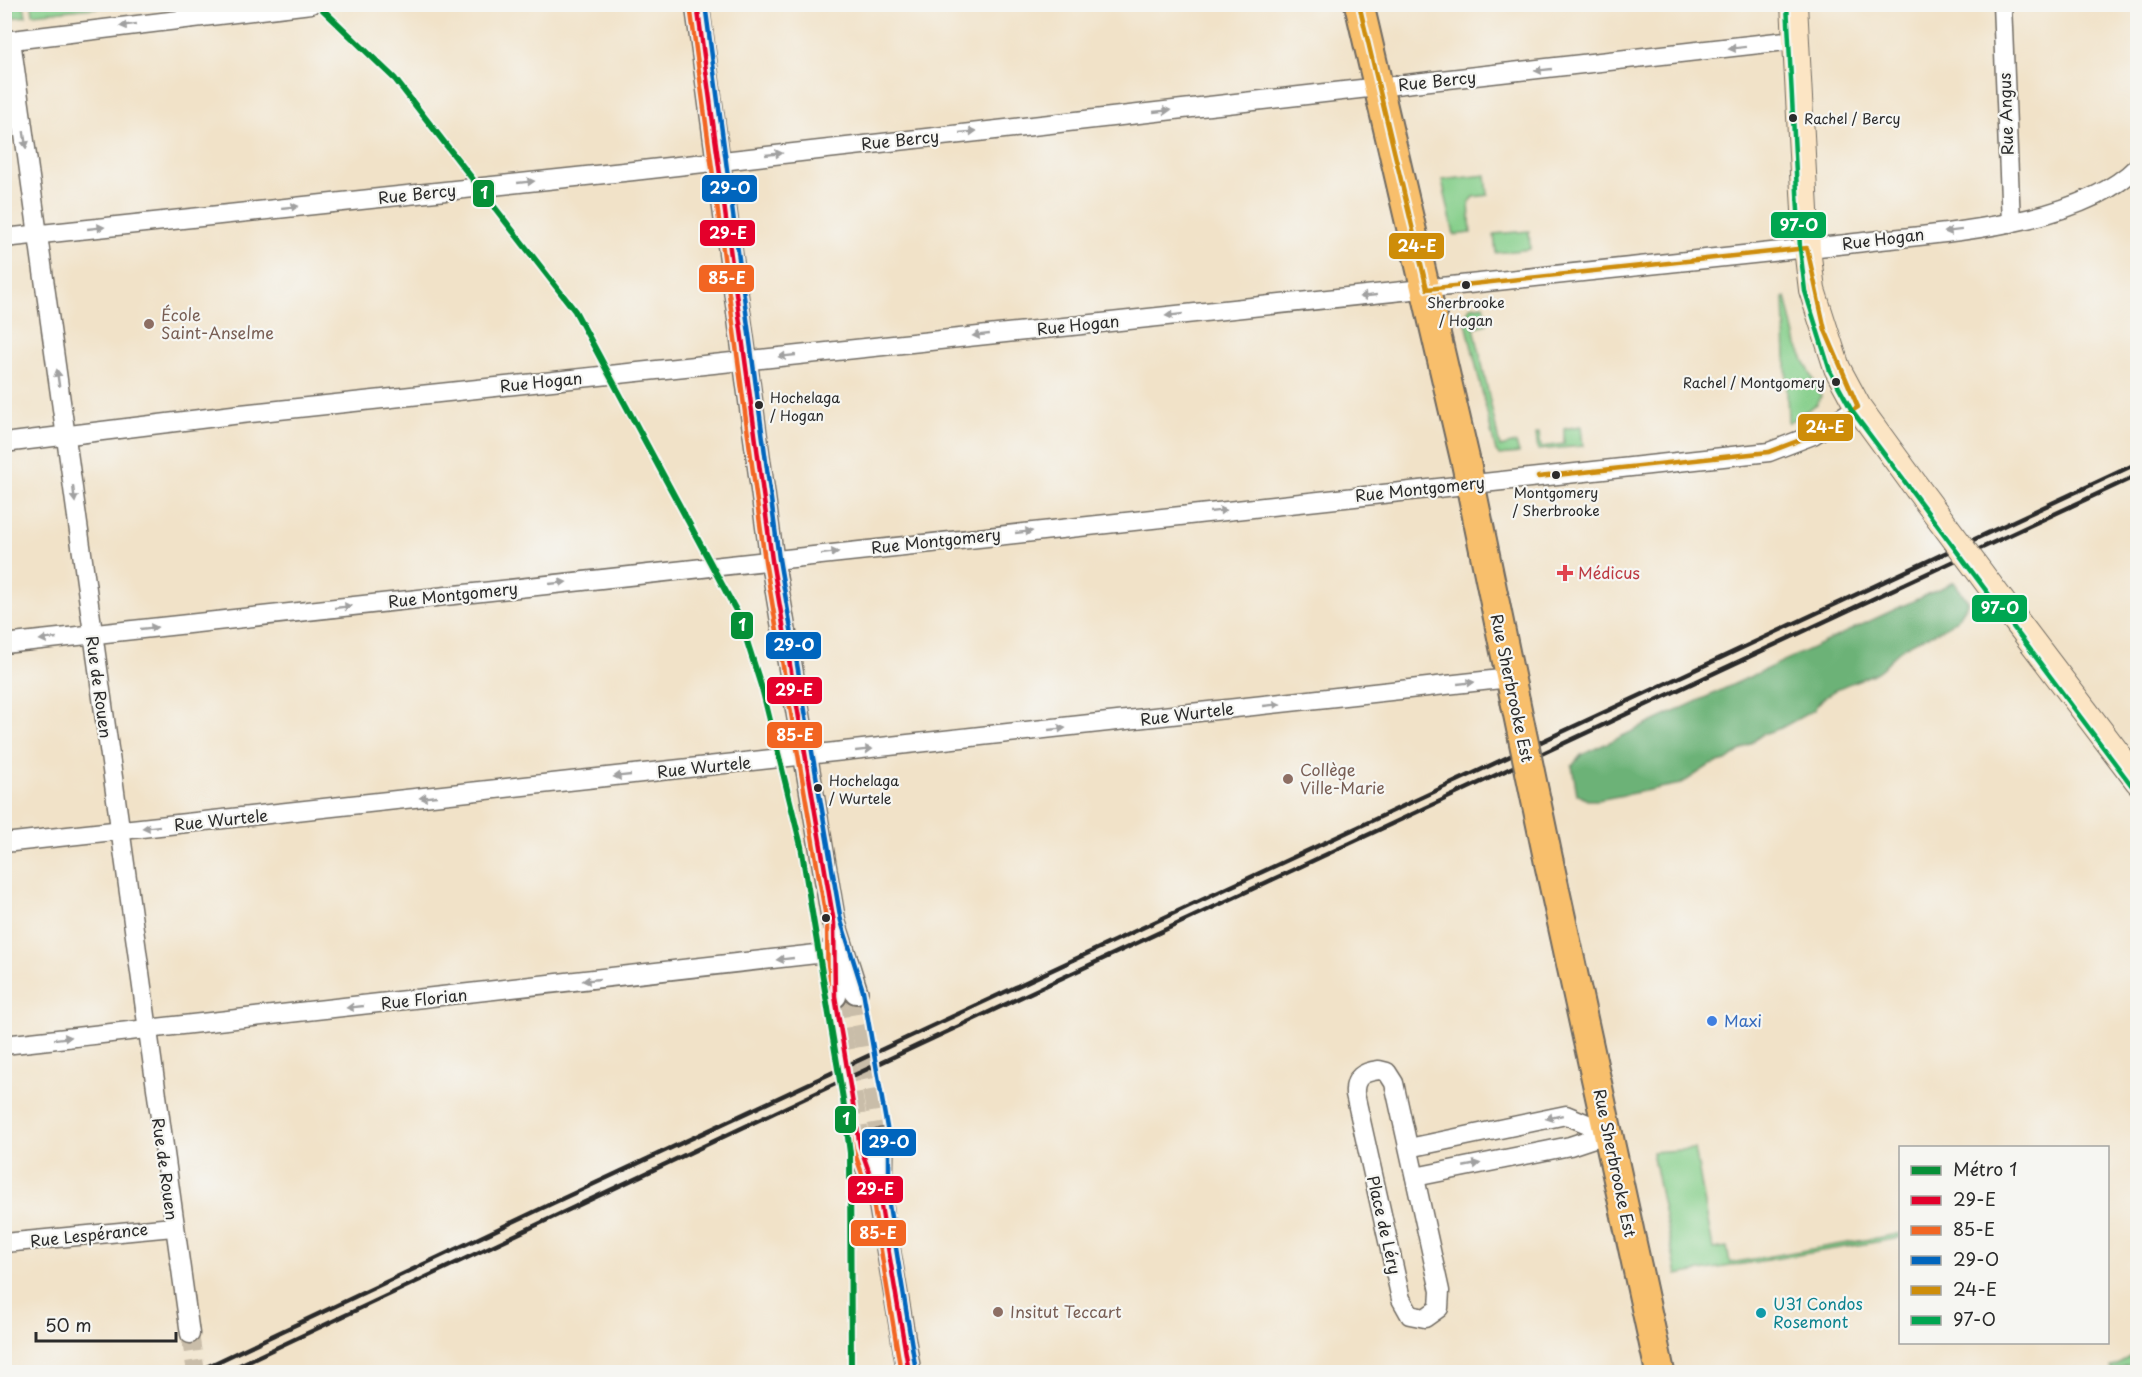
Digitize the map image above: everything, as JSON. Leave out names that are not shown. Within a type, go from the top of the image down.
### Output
[{"type":"main road","name":"Rue Sherbrooke Est","points":[[1359,4],[1427,289],[1470,484],[1549,862],[1660,1372]]},
{"type":"main road","points":[[1794,4],[1807,248],[1812,290],[1836,369],[1858,407],[1917,488],[2138,781]]},
{"type":"street","points":[[8,40],[311,4]]},
{"type":"street","points":[[697,4],[716,161],[772,560],[846,994]]},
{"type":"street","name":"Rue Angus","points":[[2002,4],[2011,223]]},
{"type":"street","name":"Rue de Rouen","points":[[8,40],[38,234],[145,1028],[190,1334]]},
{"type":"street","name":"Rue Bercy","points":[[4,238],[1379,88],[1795,40]]},
{"type":"street","name":"Rue Hogan","points":[[4,443],[241,414],[1807,248],[2011,223],[2056,213],[2088,200],[2138,166]]},
{"type":"street","name":"Rue Montgomery","points":[[4,644],[1769,452],[1813,435],[1858,407]]},
{"type":"street","name":"Rue Wurtele","points":[[4,843],[805,756],[1513,689]]},
{"type":"street","name":"Rue Florian","points":[[4,1045],[838,952]]},
{"type":"street","name":"Place de Léry","points":[[1379,1070],[1391,1077],[1415,1177],[1441,1300],[1433,1314],[1417,1318],[1410,1316],[1401,1299],[1369,1157],[1355,1086],[1363,1073],[1379,1070]]},
{"type":"street","points":[[1409,1148],[1566,1115],[1609,1133]]},
{"type":"street","points":[[1415,1177],[1570,1146],[1609,1133]]},
{"type":"street","points":[[871,1143],[909,1372]]},
{"type":"street","name":"Rue Lespérance","points":[[4,1243],[173,1227]]},
{"type":"green space","points":[[32,4],[124,5],[33,14]]},
{"type":"green space","points":[[15,5],[24,5],[26,16],[10,18]]},
{"type":"green space","points":[[1486,175],[1488,195],[1474,197],[1469,203],[1471,233],[1454,235],[1442,180]]},
{"type":"green space","points":[[1529,231],[1530,249],[1496,253],[1494,234]]},
{"type":"green space","points":[[1786,297],[1797,345],[1821,396],[1817,404],[1788,423],[1784,298]]},
{"type":"green space","points":[[1484,305],[1487,324],[1474,327],[1500,447],[1516,443],[1519,453],[1499,455],[1496,452],[1465,318],[1470,307]]},
{"type":"green space","points":[[1581,426],[1583,446],[1538,450],[1536,434],[1539,433],[1541,447],[1564,444],[1564,429]]},
{"type":"green space","points":[[1954,582],[1968,601],[1956,620],[1899,651],[1875,673],[1833,691],[1819,702],[1814,710],[1781,728],[1763,734],[1726,761],[1710,765],[1681,784],[1598,800],[1587,800],[1577,794],[1572,766],[1581,755]]},
{"type":"green space","points":[[1695,1149],[1713,1249],[1727,1247],[1730,1263],[1899,1234],[1899,1238],[1677,1275],[1652,1152]]},
{"type":"green space","points":[[2137,1353],[2137,1363],[2112,1370],[2111,1367]]},
{"type":"tunnel","points":[[856,992],[882,1140]]},
{"type":"tunnel","points":[[835,996],[860,1146]]},
{"type":"tunnel","points":[[190,1334],[196,1372]]},
{"type":"railway","points":[[196,1372],[2138,463]]},
{"type":"railway","points":[[225,1372],[2138,475]]},
{"type":"metro line","name":"1","points":[[317,4],[395,79],[575,311],[739,616],[763,692],[801,846],[843,1099],[850,1153],[851,1372]]},
{"type":"transit line","name":"29-E","points":[[697,4],[772,560],[834,923],[835,996],[860,1146],[881,1206],[909,1372]]},
{"type":"transit line","name":"29-O","points":[[705,4],[779,559],[841,921],[863,991],[889,1139],[889,1205],[916,1371]]},
{"type":"transit line","name":"24-E","points":[[1359,4],[1427,289],[1807,248],[1825,330],[1858,407],[1813,435],[1769,452],[1538,477]]},
{"type":"transit line","name":"97-O","points":[[1787,4],[1800,248],[1805,291],[1830,371],[1852,411],[2132,786]]},
{"type":"transit line","name":"85-E","points":[[690,5],[765,561],[827,924],[828,997],[853,1148],[874,1208],[901,1372]]},
{"type":"place","name":"Rachel / Bercy","points":[[1793,118]]},
{"type":"place","name":"Sherbrooke / Hogan","points":[[1466,285]]},
{"type":"place","name":"École Saint-Anselme","points":[[149,324]]},
{"type":"place","name":"Rachel / Montgomery","points":[[1836,382]]},
{"type":"place","name":"Hochelaga / Hogan","points":[[759,405]]},
{"type":"place","name":"Montgomery / Sherbrooke","points":[[1556,475]]},
{"type":"place","name":"Médicus","points":[[1565,573]]},
{"type":"place","name":"Collège Ville-Marie","points":[[1288,779]]},
{"type":"place","name":"Hochelaga / Wurtele","points":[[818,788]]},
{"type":"place","name":"Maxi","points":[[1712,1021]]},
{"type":"place","name":"Insitut Teccart","points":[[998,1312]]},
{"type":"place","name":"U31 Condos Rosemont","points":[[1761,1313]]}]
